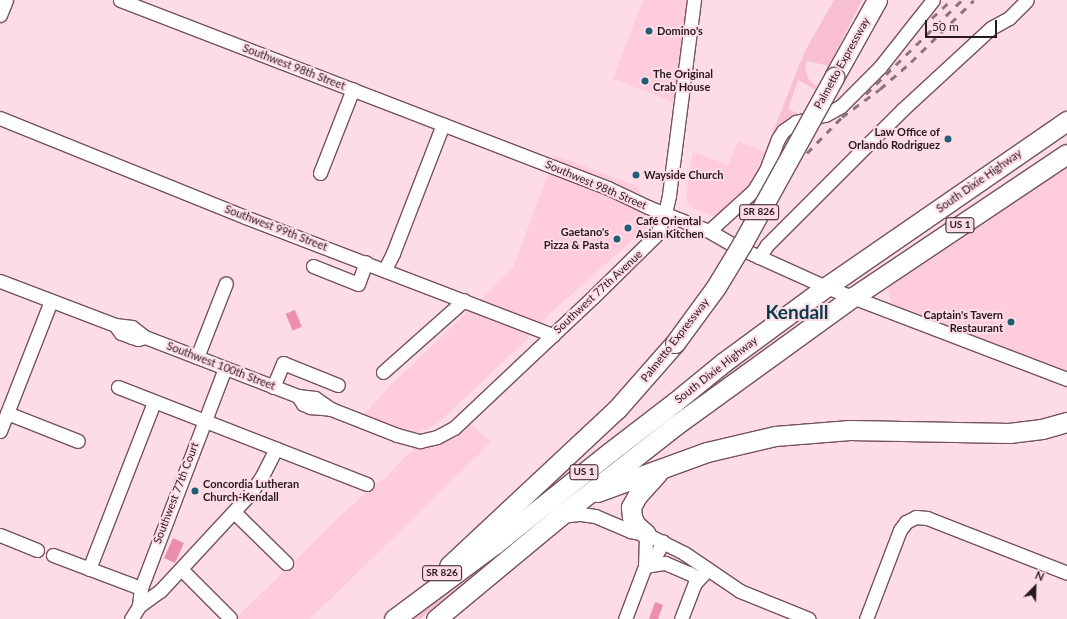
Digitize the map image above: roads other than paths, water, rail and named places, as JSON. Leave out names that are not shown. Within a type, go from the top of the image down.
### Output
[{"type":"highway","name":"Palmetto Expressway","points":[[394,619],[489,527],[617,409],[676,343],[716,287],[742,244],[877,0]]},
{"type":"highway","name":"South Dixie Highway","points":[[394,619],[495,544],[724,362],[826,287],[1067,121]]},
{"type":"highway","points":[[1036,141],[1050,165]]},
{"type":"highway","name":"South Dixie Highway","points":[[436,619],[560,516],[676,425],[853,297],[1067,154]]},
{"type":"highway","points":[[587,495],[641,477],[663,467],[725,447],[792,434],[850,430],[1009,433],[1042,429],[1067,422]]},
{"type":"highway","points":[[654,538],[635,524],[632,517],[631,507],[637,496],[663,467]]},
{"type":"street","points":[[0,15],[6,0]]},
{"type":"street","name":"Southwest 98th Street","points":[[120,0],[608,188],[709,231],[735,246],[826,287],[1067,379]]},
{"type":"street","name":"Southwest 77th Avenue","points":[[432,439],[454,428],[646,247],[657,234],[665,213],[694,0]]},
{"type":"street","points":[[709,231],[754,190],[766,170],[778,138],[784,131],[796,122],[825,115],[841,106],[880,67],[933,0]]},
{"type":"street","points":[[758,257],[772,240],[902,110],[991,28],[1008,18],[1027,0]]},
{"type":"street","points":[[320,173],[353,89]]},
{"type":"street","name":"Southwest 99th Street","points":[[0,118],[238,214],[385,269],[553,335]]},
{"type":"street","points":[[385,269],[395,248],[443,124]]},
{"type":"street","points":[[313,266],[358,284],[366,262]]},
{"type":"street","name":"Southwest 100th Street","points":[[0,281],[115,325],[132,327],[145,337],[298,396],[315,398],[331,409],[408,438],[420,441],[432,439]]},
{"type":"street","points":[[197,357],[226,283]]},
{"type":"street","points":[[383,372],[464,300]]},
{"type":"street","points":[[0,430],[51,301]]},
{"type":"street","points":[[273,387],[283,363],[338,385]]},
{"type":"street","name":"Southwest 77th Court","points":[[140,606],[140,588],[203,421],[225,368]]},
{"type":"street","points":[[118,387],[276,450],[367,484]]},
{"type":"street","points":[[89,569],[154,402]]},
{"type":"street","points":[[7,413],[78,441]]},
{"type":"street","points":[[131,619],[140,606],[160,591],[234,512],[261,478],[276,450]]},
{"type":"street","points":[[234,512],[286,564]]},
{"type":"street","points":[[560,516],[581,514],[595,516],[630,531],[654,538],[687,554],[728,584],[746,594],[809,619]]},
{"type":"street","points":[[866,619],[900,530],[906,522],[914,517],[926,517],[1067,573]]},
{"type":"street","points":[[0,535],[37,550]]},
{"type":"street","points":[[625,619],[654,538]]},
{"type":"street","points":[[645,566],[653,560],[654,538]]},
{"type":"street","points":[[53,555],[140,588]]},
{"type":"street","points":[[645,566],[665,563],[689,572],[698,578]]},
{"type":"street","points":[[181,568],[230,618]]},
{"type":"street","points":[[681,619],[698,578],[708,569]]},
{"type":"railway","points":[[932,18],[951,0]]},
{"type":"railway","points":[[866,94],[962,0]]},
{"type":"railway","points":[[807,153],[842,117],[880,89],[911,62],[974,0]]},
{"type":"place","name":"Domino's","points":[[649,31]]},
{"type":"place","name":"The Original Crab House","points":[[645,81]]},
{"type":"place","name":"Law Office of Orlando Rodriguez","points":[[948,139]]},
{"type":"place","name":"Wayside Church","points":[[636,175]]},
{"type":"place","name":"Café Oriental Asian Kitchen","points":[[628,228]]},
{"type":"place","name":"Gaetano's Pizza & Pasta","points":[[617,239]]},
{"type":"place","name":"Captain's Tavern Restaurant","points":[[1011,322]]},
{"type":"place","name":"Concordia Lutheran Church-Kendall","points":[[195,491]]},
{"type":"district","name":"Kendall","points":[[797,312]]}]
